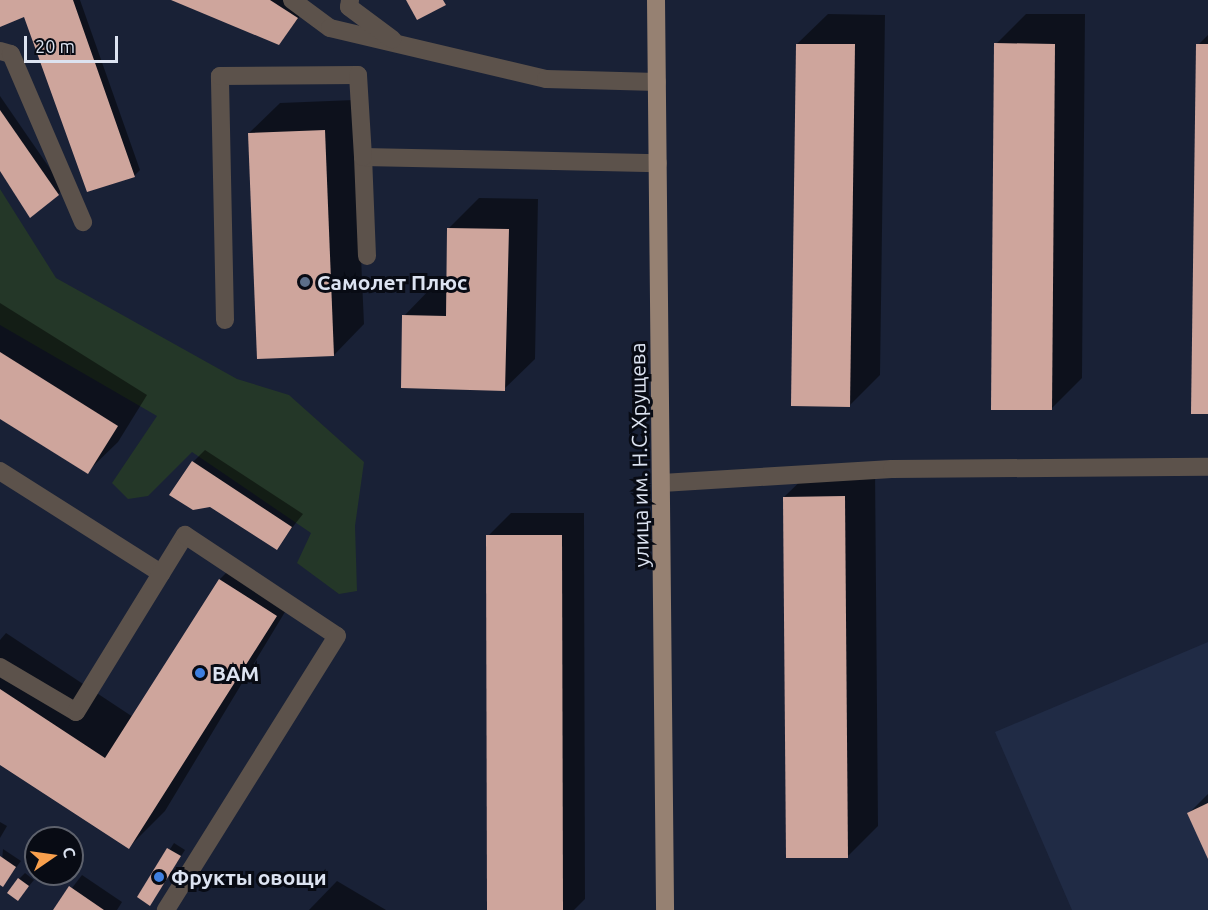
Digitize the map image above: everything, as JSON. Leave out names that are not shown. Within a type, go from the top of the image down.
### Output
[{"type":"main road","name":"улица им. Н.С.Хрущева","points":[[656,0],[665,910]]},
{"type":"street","points":[[292,0],[330,28],[546,79],[657,82]]},
{"type":"street","points":[[350,0],[350,7],[399,44]]},
{"type":"street","points":[[0,51],[11,54],[83,222]]},
{"type":"street","points":[[225,320],[220,76],[358,75],[367,256]]},
{"type":"street","points":[[363,157],[658,163]]},
{"type":"street","points":[[662,483],[892,469],[1208,467]]},
{"type":"street","points":[[0,471],[161,573]]},
{"type":"street","points":[[0,668],[76,712],[184,535],[337,636],[166,910]]},
{"type":"shaded area","points":[[1208,642],[1208,910],[1072,910],[995,732]]},
{"type":"green space","points":[[0,189],[56,278],[237,379],[289,395],[364,462],[355,526],[357,591],[339,594],[297,563],[311,533],[192,452],[148,496],[128,499],[112,483],[157,416],[0,325]]},
{"type":"building","points":[[0,0],[73,0],[135,177],[87,192],[24,17],[0,27]]},
{"type":"building","points":[[171,0],[270,0],[298,18],[279,45]]},
{"type":"building","points":[[406,0],[443,0],[446,5],[417,20]]},
{"type":"building","points":[[994,43],[1055,44],[1052,410],[991,410]]},
{"type":"building","points":[[796,44],[855,44],[850,407],[791,406]]},
{"type":"building","points":[[1196,44],[1208,44],[1208,414],[1191,414]]},
{"type":"building","points":[[0,110],[59,195],[30,218],[0,171]]},
{"type":"building","points":[[325,130],[334,356],[257,359],[248,133]]},
{"type":"building","points":[[447,228],[509,229],[505,391],[401,388],[402,315],[446,316]]},
{"type":"building","points":[[0,352],[118,426],[88,474],[0,419]]},
{"type":"building","points":[[192,461],[292,527],[277,550],[210,507],[193,510],[169,495]]},
{"type":"building","points":[[845,496],[848,858],[786,858],[783,497]]},
{"type":"building","points":[[486,535],[562,535],[563,910],[487,910]]},
{"type":"building","points":[[219,579],[277,616],[129,849],[0,765],[0,689],[105,758]]},
{"type":"building","points":[[1208,803],[1208,859],[1187,813]]},
{"type":"building","name":"Фрукты овощи","points":[[167,848],[181,856],[150,906],[137,897]]},
{"type":"building","points":[[0,856],[16,867],[3,887],[0,885]]},
{"type":"building","points":[[18,878],[24,882],[24,886],[29,886],[18,901],[7,893]]},
{"type":"building","points":[[69,886],[104,910],[53,910]]},
{"type":"place","name":"Самолет Плюс","points":[[305,282]]},
{"type":"place","name":"ВАМ","points":[[200,673]]},
{"type":"place","name":"Фрукты овощи","points":[[159,877]]}]
